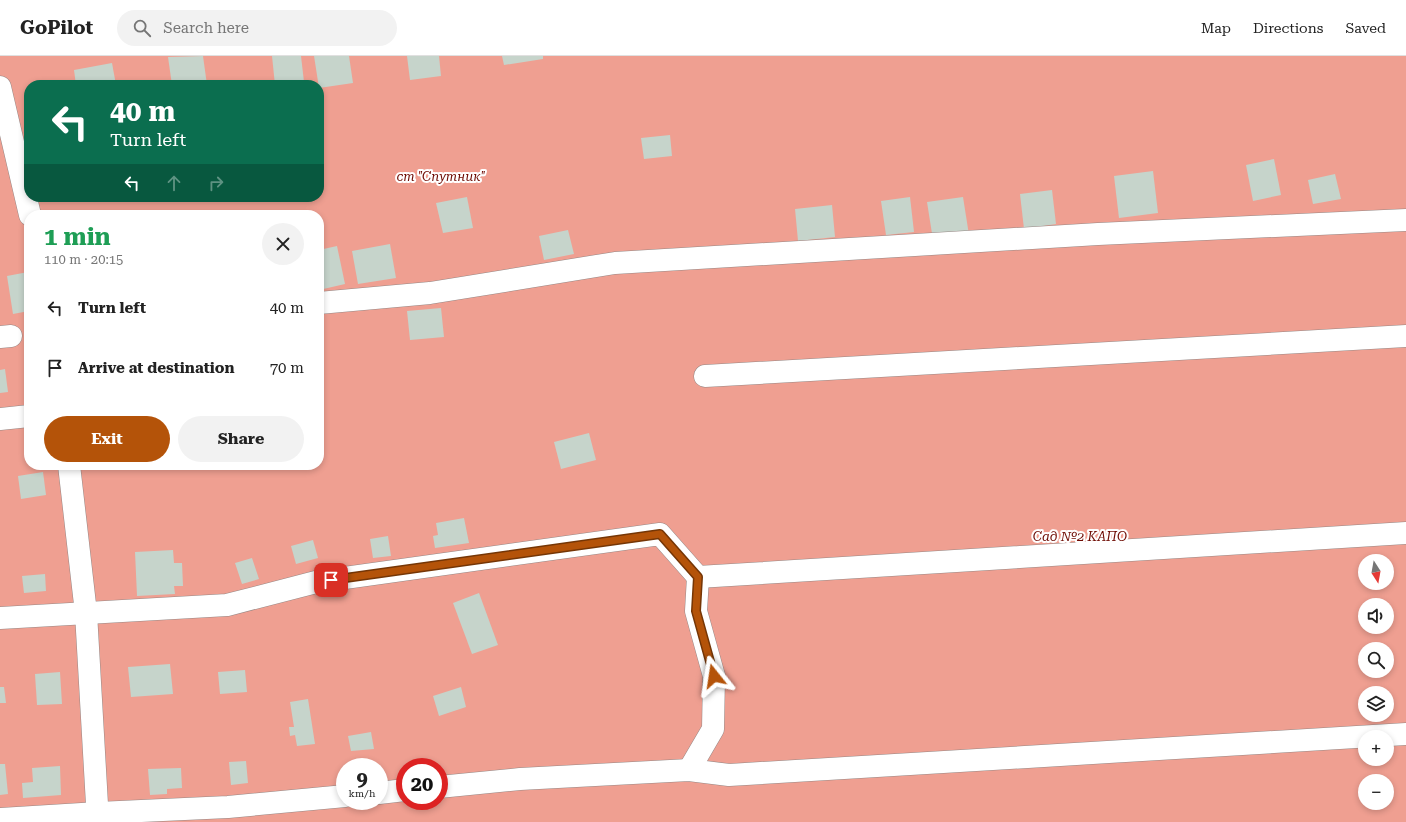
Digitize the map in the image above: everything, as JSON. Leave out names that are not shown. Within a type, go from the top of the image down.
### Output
[{"type":"lane","points":[[0,87],[24,189]]},
{"type":"lane","points":[[324,303],[430,293],[615,263],[1098,234],[1406,220]]},
{"type":"lane","points":[[705,376],[1406,336]]},
{"type":"lane","points":[[0,419],[24,417]]},
{"type":"lane","points":[[70,470],[86,613],[98,818]]},
{"type":"lane","points":[[698,577],[1406,533]]},
{"type":"lane","points":[[0,618],[227,605],[316,582],[660,534],[698,577],[696,611],[714,676],[713,730],[689,770]]},
{"type":"lane","points":[[448,786],[520,779],[689,770],[729,775],[1406,734]]},
{"type":"lane","points":[[0,819],[98,818],[336,797]]},
{"type":"green space","name":"Сад №2 КАПО","points":[[0,56],[1406,56],[1406,822],[0,822]]},
{"type":"building","points":[[203,56],[206,80],[171,80],[168,57]]},
{"type":"building","points":[[272,56],[301,56],[304,80],[274,80]]},
{"type":"building","points":[[314,56],[349,56],[353,83],[324,87],[324,80],[318,80]]},
{"type":"building","points":[[407,56],[439,56],[441,76],[410,80]]},
{"type":"building","points":[[502,56],[543,56],[543,59],[504,65]]},
{"type":"building","points":[[112,63],[115,80],[75,80],[74,70]]},
{"type":"building","points":[[670,135],[672,156],[644,159],[641,138]]},
{"type":"building","points":[[1274,159],[1281,195],[1253,201],[1246,165]]},
{"type":"building","points":[[1153,171],[1158,213],[1119,218],[1114,176]]},
{"type":"building","points":[[1335,174],[1341,199],[1313,204],[1308,180]]},
{"type":"building","points":[[1052,190],[1056,224],[1024,229],[1020,194]]},
{"type":"building","points":[[467,197],[473,228],[443,233],[436,203]]},
{"type":"building","points":[[910,197],[914,232],[886,235],[881,201]]},
{"type":"building","points":[[963,197],[969,235],[933,240],[927,202]]},
{"type":"building","points":[[832,205],[835,237],[798,241],[795,209]]},
{"type":"building","points":[[568,230],[574,254],[544,260],[539,236]]},
{"type":"building","points":[[390,244],[396,278],[358,284],[352,251]]},
{"type":"building","points":[[337,246],[345,284],[324,289],[324,249]]},
{"type":"building","points":[[24,273],[24,312],[13,314],[7,276]]},
{"type":"building","points":[[441,308],[444,337],[410,340],[407,311]]},
{"type":"building","points":[[5,369],[8,392],[0,393],[0,370]]},
{"type":"building","points":[[589,433],[596,460],[561,469],[554,442]]},
{"type":"building","points":[[43,472],[46,495],[21,499],[18,476]]},
{"type":"building","points":[[464,518],[469,543],[435,548],[433,536],[438,535],[436,523]]},
{"type":"building","points":[[388,536],[391,556],[373,558],[370,539]]},
{"type":"building","points":[[313,540],[318,558],[296,564],[291,546]]},
{"type":"building","points":[[173,550],[174,563],[182,563],[183,586],[174,586],[175,594],[137,596],[135,552]]},
{"type":"building","points":[[252,558],[259,579],[242,584],[235,563]]},
{"type":"building","points":[[45,574],[46,591],[24,593],[22,576]]},
{"type":"building","points":[[479,593],[498,645],[472,654],[453,603]]},
{"type":"building","points":[[170,664],[173,694],[131,697],[128,667]]},
{"type":"building","points":[[245,670],[247,692],[220,694],[218,672]]},
{"type":"building","points":[[60,672],[62,704],[37,705],[35,674]]},
{"type":"building","points":[[0,687],[4,687],[6,703],[0,703]]},
{"type":"building","points":[[461,687],[466,707],[439,716],[433,696]]},
{"type":"building","points":[[308,699],[315,744],[297,746],[295,735],[290,736],[289,727],[294,727],[290,702]]},
{"type":"building","points":[[371,732],[374,749],[351,751],[348,736]]},
{"type":"building","points":[[246,761],[248,783],[231,785],[229,762]]},
{"type":"building","points":[[0,764],[5,764],[8,794],[0,795]]},
{"type":"building","points":[[60,766],[61,795],[23,798],[22,783],[33,782],[32,768]]},
{"type":"building","points":[[181,768],[182,788],[167,789],[167,794],[150,795],[148,769]]},
{"type":"route","points":[[331,580],[660,534],[698,577],[696,611],[714,676]]},
{"type":"park label","name":"ст \"Спутник\"","points":[[441,176]]}]
